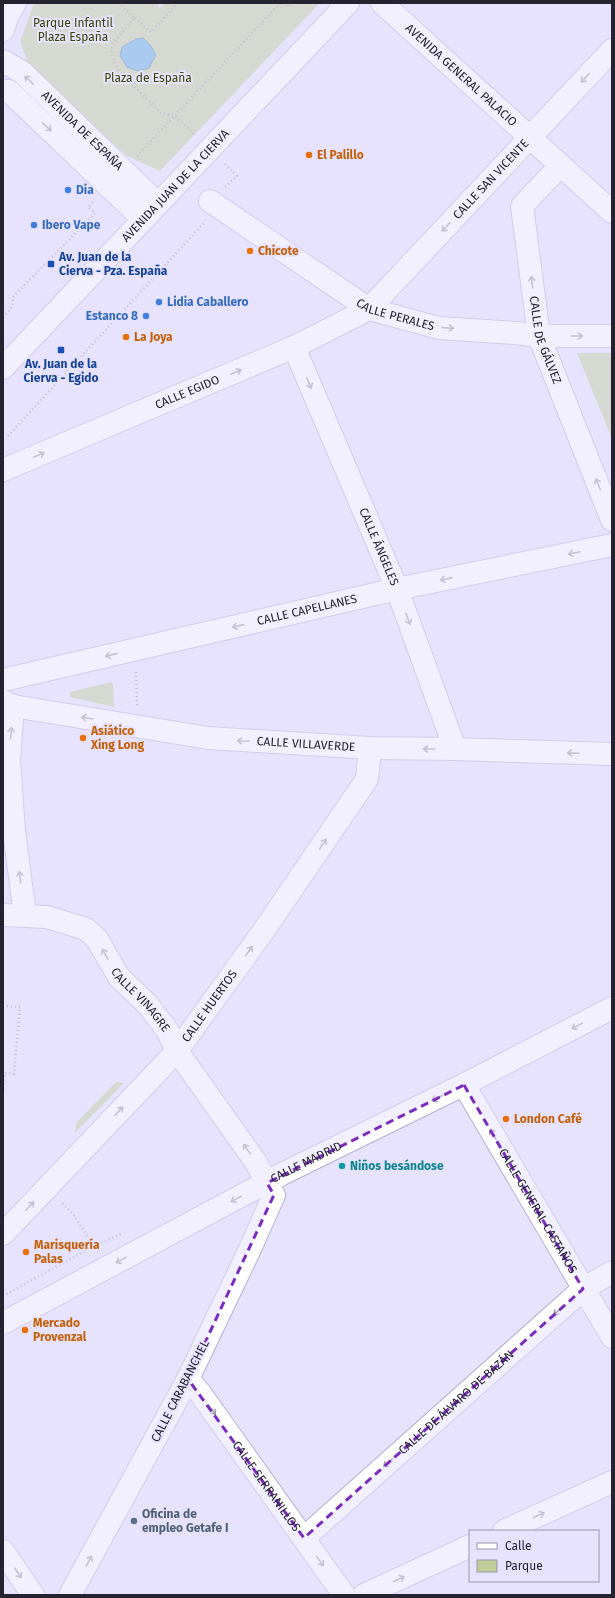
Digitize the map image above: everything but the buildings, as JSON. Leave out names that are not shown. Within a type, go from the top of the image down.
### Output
[{"type":"street","points":[[3,30],[7,17],[15,3]]},
{"type":"street","name":"AVENIDA JUAN DE LA CIERVA","points":[[3,368],[348,3]]},
{"type":"street","name":"AVENIDA GENERAL PALACIO","points":[[382,3],[612,212]]},
{"type":"street","name":"CALLE SAN VICENTE","points":[[369,309],[612,50]]},
{"type":"street","name":"AVENIDA DE ESPAÑA","points":[[3,61],[22,72],[158,204]]},
{"type":"street","name":"AVENIDA DE ESPAÑA","points":[[5,86],[143,220]]},
{"type":"street","name":"CALLE DE GÁLVEZ","points":[[561,165],[522,206],[538,336],[612,520]]},
{"type":"street","name":"CALLE PERALES","points":[[214,204],[369,309],[439,328],[516,333],[538,336],[612,336]]},
{"type":"street","name":"CALLE EGIDO","points":[[3,470],[294,347],[369,309]]},
{"type":"street","name":"CALLE ÁNGELES","points":[[294,347],[397,589],[455,749]]},
{"type":"street","name":"CALLE CAPELLANES","points":[[3,680],[397,589],[612,546]]},
{"type":"street","points":[[8,703],[9,760],[14,831],[25,915]]},
{"type":"street","name":"CALLE VILLAVERDE","points":[[8,703],[208,738],[370,748],[612,754]]},
{"type":"street","name":"CALLE HUERTOS","points":[[3,1234],[177,1050],[262,933],[367,779],[370,748]]},
{"type":"street","name":"CALLE VINAGRE","points":[[3,915],[47,917],[86,929],[97,939],[119,977],[148,1004],[163,1025],[177,1050],[255,1161],[267,1182]]},
{"type":"street","name":"CALLE MADRID","points":[[3,1323],[267,1182],[464,1085],[612,1008]]},
{"type":"street","name":"CALLE GENERAL CASTAÑOS","points":[[464,1085],[612,1337]]},
{"type":"street","name":"CALLE CARABANCHEL","points":[[70,1595],[188,1379],[274,1195],[267,1182]]},
{"type":"street","name":"CALLE DE ÁLVARO DE BAZÁN","points":[[304,1538],[583,1289],[612,1272]]},
{"type":"street","name":"CALLE SERRANILLOS","points":[[188,1379],[200,1393],[344,1595]]},
{"type":"street","points":[[506,1530],[612,1482]]},
{"type":"street","points":[[364,1595],[469,1546]]},
{"type":"street","points":[[3,1551],[33,1595]]},
{"type":"path","points":[[118,3],[151,32],[178,3]]},
{"type":"path","points":[[284,3],[289,7],[293,3]]},
{"type":"path","points":[[8,436],[214,204],[237,176],[174,116],[162,113],[121,73],[115,64],[112,50],[114,44],[117,38],[135,18]]},
{"type":"path","points":[[134,726],[137,720],[136,659],[145,656],[148,651],[147,647]]},
{"type":"path","points":[[3,1006],[20,1008],[14,1074],[5,1073],[3,1092]]},
{"type":"path","points":[[3,1296],[94,1246],[72,1214],[47,1188]]},
{"type":"highlighted area","points":[[464,1085],[583,1289],[304,1538],[188,1379],[274,1195],[267,1183]]},
{"type":"green space","name":"Plaza de España","points":[[34,3],[156,3],[160,8],[165,3],[320,3],[160,171],[127,156],[30,69],[20,42]]},
{"type":"green space","points":[[577,353],[612,353],[612,439]]},
{"type":"green space","points":[[111,682],[113,684],[114,707],[70,697],[70,692]]},
{"type":"green space","points":[[116,1082],[124,1083],[75,1133],[76,1123]]},
{"type":"water","points":[[143,38],[151,46],[156,55],[149,68],[138,71],[127,67],[120,56],[122,47],[136,39]]},
{"type":"place","name":"El Palillo","points":[[309,155]]},
{"type":"place","name":"Dia","points":[[68,190]]},
{"type":"place","name":"Ibero Vape","points":[[34,225]]},
{"type":"place","name":"Chicote","points":[[250,251]]},
{"type":"place","name":"Av. Juan de la Cierva - Pza. España","points":[[51,264]]},
{"type":"place","name":"Lidia Caballero","points":[[159,302]]},
{"type":"place","name":"Estanco 8","points":[[146,316]]},
{"type":"place","name":"La Joya","points":[[126,337]]},
{"type":"place","name":"Av. Juan de la Cierva - Egido","points":[[61,350]]},
{"type":"place","name":"Asiático Xing Long","points":[[83,738]]},
{"type":"place","name":"London Café","points":[[506,1119]]},
{"type":"place","name":"Niños besándose","points":[[342,1166]]},
{"type":"place","name":"Marisquería Palas","points":[[26,1252]]},
{"type":"place","name":"Mercado Provenzal","points":[[25,1330]]},
{"type":"place","name":"Oficina de empleo Getafe I","points":[[134,1521]]},
{"type":"park label","name":"Parque Infantil Plaza España","points":[[73,30]]}]
